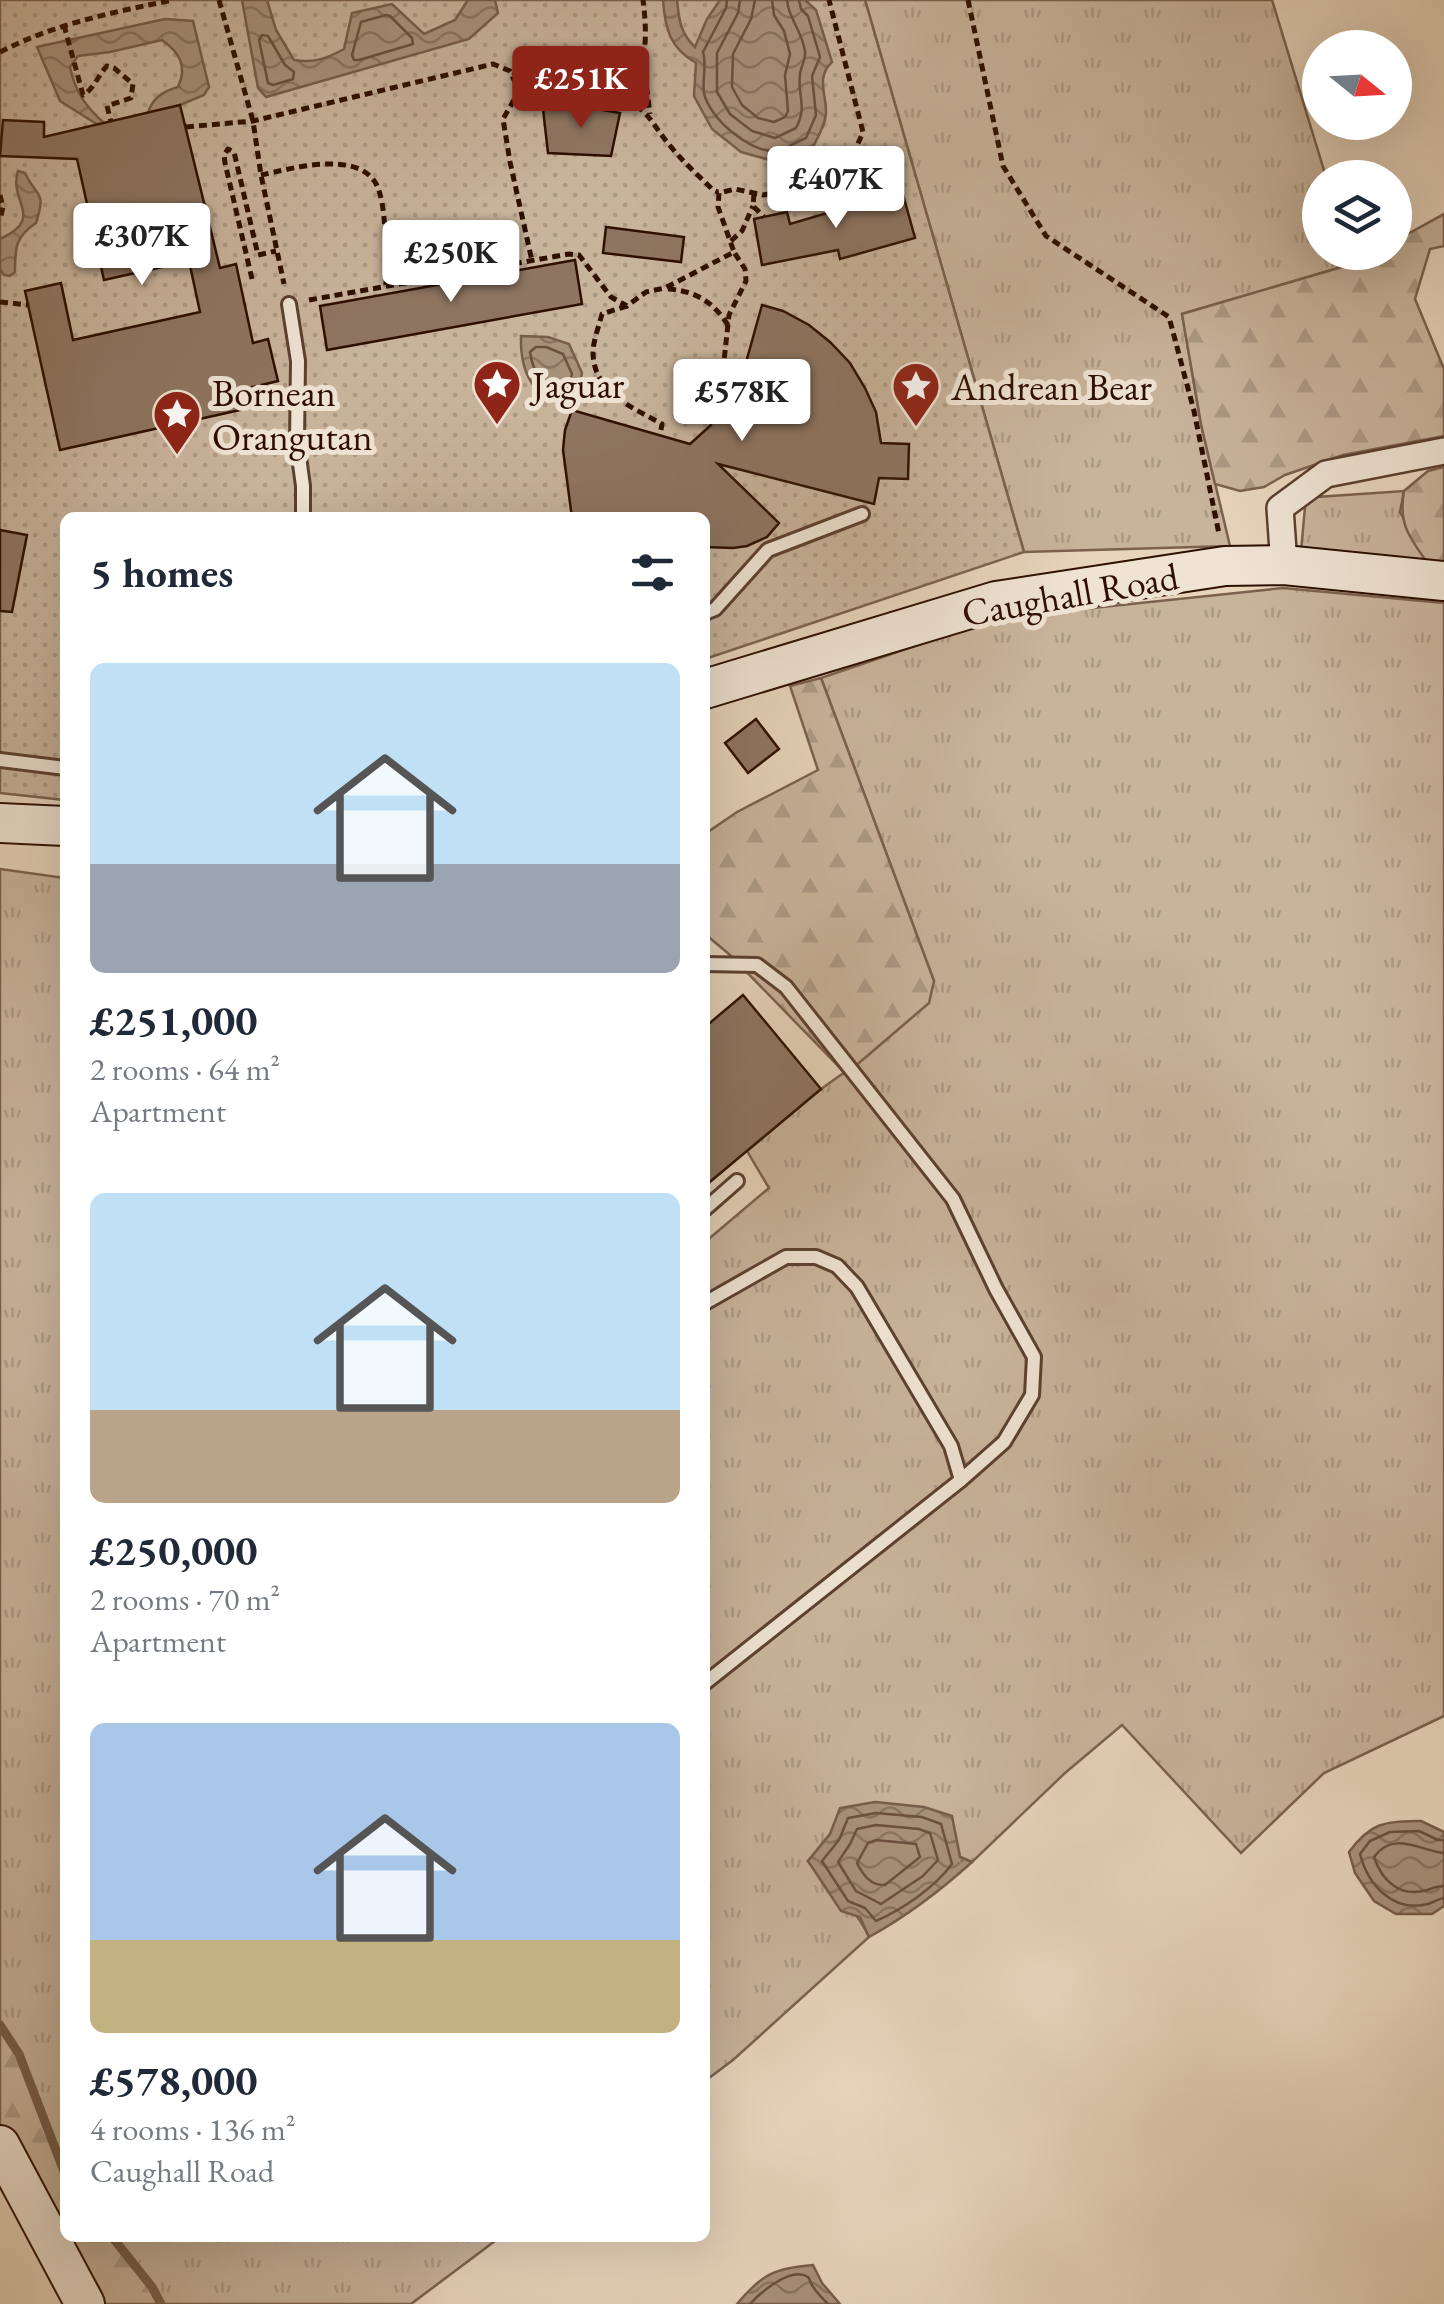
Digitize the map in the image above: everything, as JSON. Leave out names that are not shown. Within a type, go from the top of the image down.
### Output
[{"type":"street","points":[[1284,565],[1280,508],[1326,474],[1444,450]]},
{"type":"street","name":"Caughall Road","points":[[710,687],[996,600],[1226,566],[1284,565],[1444,581]]},
{"type":"street","points":[[0,824],[60,826]]},
{"type":"street","points":[[0,2145],[85,2304]]},
{"type":"lane","points":[[288,304],[298,361],[298,442],[304,512]]},
{"type":"lane","points":[[710,611],[768,550],[862,514]]},
{"type":"lane","points":[[0,760],[60,767]]},
{"type":"lane","points":[[710,964],[757,965],[786,987],[819,1027],[953,1199],[1034,1357],[1032,1395],[1004,1442],[710,1679]]},
{"type":"lane","points":[[710,1205],[737,1181]]},
{"type":"lane","points":[[710,1299],[786,1258],[816,1257],[837,1266],[857,1287],[951,1446],[961,1480]]},
{"type":"path","points":[[0,52],[64,25],[173,0]]},
{"type":"path","points":[[219,0],[253,120],[260,175],[288,304],[569,254],[580,255],[610,297],[626,306]]},
{"type":"path","points":[[186,127],[253,120],[493,64],[536,89],[568,97],[613,94],[630,86],[646,46],[643,0]]},
{"type":"path","points":[[613,94],[634,103],[651,118],[671,147],[719,193],[734,189],[754,194],[787,191],[838,176],[863,132],[829,0]]},
{"type":"path","points":[[968,0],[1003,166],[1046,236],[1169,316],[1194,411],[1226,566]]},
{"type":"path","points":[[64,25],[83,95],[107,66],[133,84],[131,98],[107,106],[110,122]]},
{"type":"path","points":[[642,58],[651,118]]},
{"type":"path","points":[[510,71],[519,91],[503,118],[532,260]]},
{"type":"path","points":[[252,279],[225,163],[228,149],[234,152],[258,254],[276,250]]},
{"type":"path","points":[[260,175],[334,164],[368,174],[379,192],[384,218],[386,285]]},
{"type":"path","points":[[719,193],[718,207],[734,252],[745,269],[746,281],[729,315],[724,361],[725,410]]},
{"type":"path","points":[[731,240],[742,231],[754,194]]},
{"type":"path","points":[[0,195],[0,220]]},
{"type":"path","points":[[753,206],[764,217]]},
{"type":"path","points":[[660,435],[662,424],[603,387],[592,350],[602,314],[626,306],[646,292],[666,288],[734,252]]},
{"type":"path","points":[[666,288],[693,292],[718,310],[728,325]]},
{"type":"path","points":[[0,302],[29,306]]},
{"type":"green space","points":[[0,0],[865,0],[1024,552],[710,657],[710,512],[60,512],[60,799],[0,793]]},
{"type":"green space","points":[[865,0],[1272,0],[1302,98],[1302,140],[1315,140],[1321,160],[1302,160],[1302,270],[1332,270],[1182,314],[1201,424],[1230,546],[1024,552]]},
{"type":"green space","points":[[1444,214],[1444,246],[1430,249],[1415,299],[1444,369],[1444,436],[1343,455],[1285,475],[1264,487],[1240,491],[1215,484],[1182,314],[1332,270],[1412,270],[1412,232]]},
{"type":"green space","points":[[1444,467],[1444,567],[1429,565],[1416,547],[1404,522],[1403,503],[1404,491],[1428,471]]},
{"type":"green space","points":[[1404,491],[1400,512],[1429,565],[1301,551],[1307,502],[1316,497]]},
{"type":"green space","points":[[1283,588],[1444,603],[1444,1716],[1324,1773],[1241,1853],[1122,1725],[972,1862],[960,1857],[957,1844],[830,1834],[808,1861],[849,1906],[869,1937],[710,2077],[710,1238],[769,1188],[747,1151],[928,1003],[934,981],[821,678],[997,618]]},
{"type":"green space","points":[[821,678],[934,981],[929,1003],[846,1074],[710,938],[710,831],[818,770],[790,686]]},
{"type":"green space","points":[[0,869],[60,877],[60,2161],[20,2054],[0,2025]]},
{"type":"green space","points":[[0,2025],[20,2054],[60,2161],[60,2236],[0,2126]]},
{"type":"green space","points":[[63,2242],[116,2242],[161,2304],[97,2304]]},
{"type":"green space","points":[[116,2242],[494,2242],[411,2304],[161,2304]]},
{"type":"water","points":[[242,0],[267,0],[276,30],[294,60],[301,61],[320,59],[344,49],[352,13],[392,4],[424,34],[455,20],[468,0],[495,0],[498,13],[469,39],[266,97],[258,88]]},
{"type":"water","points":[[663,0],[677,0],[683,31],[695,47],[720,0],[805,0],[816,10],[832,62],[824,73],[825,120],[814,145],[777,162],[741,152],[712,129],[694,96],[696,63],[670,37]]},
{"type":"water","points":[[165,19],[193,21],[209,87],[204,95],[148,113],[155,99],[178,87],[181,79],[180,60],[162,40],[78,56],[70,67],[82,98],[104,123],[98,125],[60,101],[37,47]]},
{"type":"water","points":[[18,171],[25,173],[39,195],[40,204],[36,223],[18,244],[15,272],[10,276],[0,269],[0,239],[21,224]]},
{"type":"water","points":[[521,336],[548,337],[569,344],[582,373],[576,399],[549,397],[532,383],[523,362]]},
{"type":"water","points":[[875,1802],[924,1807],[952,1816],[960,1857],[972,1862],[922,1903],[869,1937],[860,1917],[841,1911],[808,1861],[830,1834],[840,1808]]},
{"type":"water","points":[[1421,1821],[1444,1832],[1444,1906],[1432,1914],[1396,1914],[1374,1901],[1355,1873],[1349,1852],[1365,1834],[1380,1825]]},
{"type":"water","points":[[813,2265],[840,2304],[737,2304],[770,2274]]},
{"type":"building","points":[[180,105],[220,268],[236,264],[253,343],[268,339],[278,381],[245,389],[249,408],[60,450],[25,291],[61,283],[73,340],[200,312],[189,261],[104,280],[77,159],[0,156],[3,120],[44,122],[44,137]]},
{"type":"building","points":[[580,106],[620,113],[611,156],[548,153],[543,109]]},
{"type":"building","points":[[902,191],[915,238],[840,259],[838,250],[762,265],[754,219],[787,212],[790,224]]},
{"type":"building","points":[[606,227],[684,237],[681,262],[603,253]]},
{"type":"building","points":[[575,260],[582,304],[327,350],[320,306]]},
{"type":"building","points":[[762,305],[783,311],[809,325],[850,363],[876,412],[881,443],[909,444],[908,479],[879,478],[874,504],[718,464],[779,523],[767,537],[733,548],[710,547],[710,512],[571,512],[563,450],[572,410],[690,444],[711,425],[708,411],[733,409]]},
{"type":"building","points":[[0,530],[27,535],[12,612],[0,611]]},
{"type":"building","points":[[756,719],[779,749],[748,773],[725,743]]},
{"type":"building","points":[[743,995],[821,1089],[710,1182],[710,1023]]},
{"type":"waterway","points":[[0,2025],[19,2054],[60,2161]]},
{"type":"waterway","points":[[116,2242],[161,2304]]},
{"type":"place","name":"Jaguar","points":[[497,426]]},
{"type":"place","name":"Andrean Bear","points":[[916,428]]},
{"type":"place","name":"Bornean Orangutan","points":[[177,456]]}]
